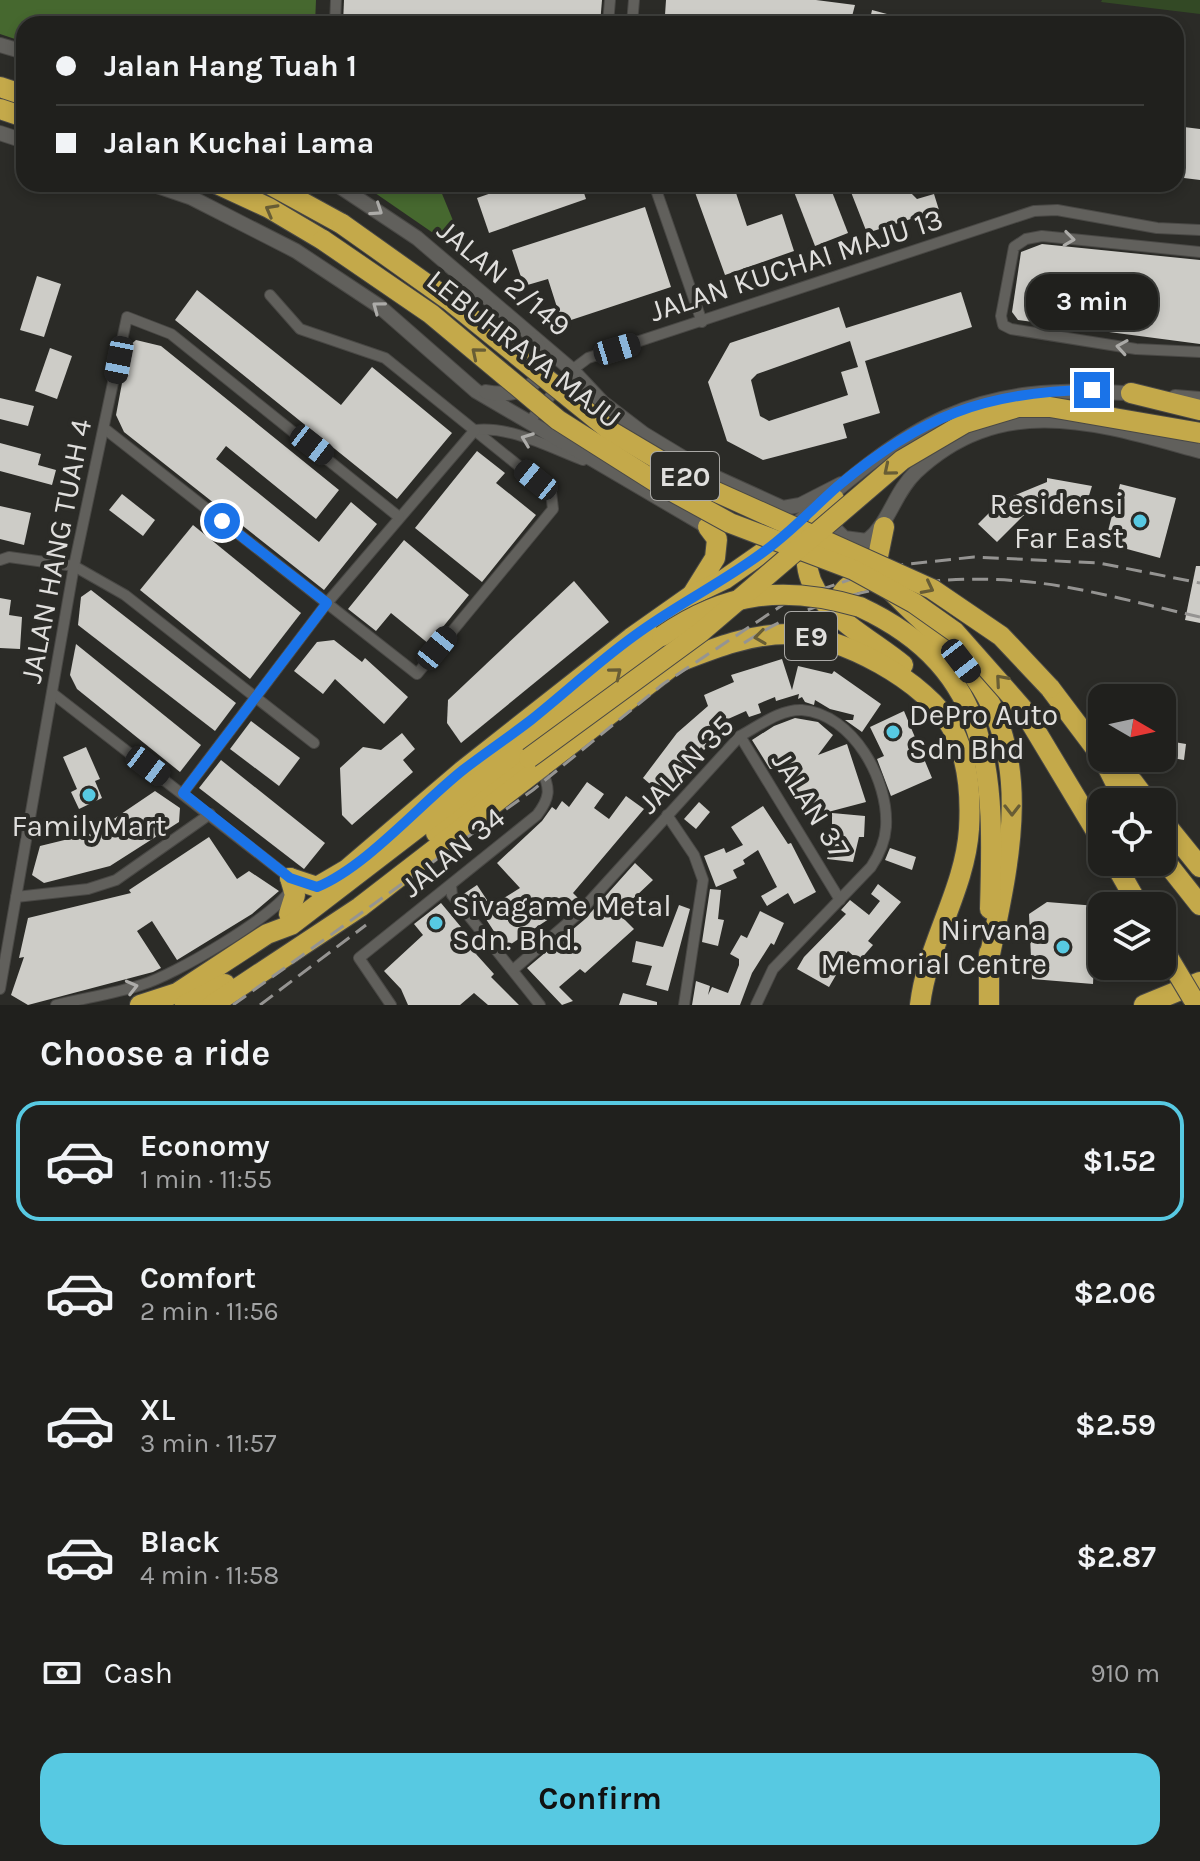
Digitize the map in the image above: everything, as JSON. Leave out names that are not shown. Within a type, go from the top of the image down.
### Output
[{"type":"highway","name":"LEBUHRAYA MAJU","points":[[234,192],[269,208],[323,240],[431,314],[558,420],[659,484],[730,523],[854,570],[944,624],[979,656],[1022,708],[1088,818]]},
{"type":"highway","name":"LEBUHRAYA MAJU","points":[[284,192],[342,224],[449,300],[612,432],[703,486],[932,589],[967,610],[1001,636],[1028,663],[1088,740]]},
{"type":"highway","points":[[1131,393],[1200,410]]},
{"type":"highway","points":[[185,1005],[238,978],[355,897],[535,763],[701,632],[902,460],[965,423],[1018,407],[1050,407],[1200,433]]},
{"type":"highway","points":[[838,491],[810,542],[806,566],[815,590],[834,612],[920,680],[932,702]]},
{"type":"highway","points":[[692,595],[715,558],[717,539],[708,527]]},
{"type":"highway","points":[[884,527],[876,566],[881,580],[977,681],[1004,742],[1013,814],[1007,871],[988,964]]},
{"type":"highway","points":[[267,934],[462,771],[631,638],[692,595],[725,579],[768,549]]},
{"type":"highway","points":[[676,663],[738,610],[753,583],[749,579],[725,579]]},
{"type":"highway","points":[[834,612],[846,585],[855,580],[881,580]]},
{"type":"highway","name":"E9","points":[[140,1005],[177,993],[267,934],[291,925],[324,902],[465,789],[554,723],[662,636],[687,620],[740,599],[788,592],[824,596],[860,607],[893,622],[930,652],[952,681],[976,724],[988,768],[991,857],[989,1005]]},
{"type":"highway","name":"E9","points":[[212,1005],[360,907],[535,763],[676,663],[729,642],[788,634],[816,637],[881,664],[932,702],[952,728],[963,760],[969,793],[969,834],[961,870],[930,954],[920,1005]]},
{"type":"highway","points":[[465,789],[529,721]]},
{"type":"highway","points":[[1120,772],[1138,788]]},
{"type":"highway","points":[[1176,837],[1200,867]]},
{"type":"highway","points":[[1176,875],[1200,905]]},
{"type":"highway","points":[[289,914],[294,904],[292,882],[309,887],[327,883]]},
{"type":"highway","points":[[1176,970],[1198,1005]]},
{"type":"highway","points":[[1144,1005],[1200,982]]},
{"type":"main road","points":[[174,192],[296,251],[379,306],[476,391],[708,527]]},
{"type":"main road","name":"JALAN 2/149","points":[[348,192],[417,238],[572,370],[602,402],[644,434],[715,477],[773,505],[792,508],[838,491]]},
{"type":"main road","points":[[476,391],[517,394],[531,385],[542,372],[543,362],[530,333]]},
{"type":"main road","points":[[768,549],[898,442],[942,416],[989,400],[1048,391],[1200,399]]},
{"type":"main road","points":[[838,491],[831,517],[834,528],[844,538],[867,541],[884,527],[903,487],[947,449],[999,426],[1039,418],[1110,413],[1200,425]]},
{"type":"main road","points":[[1039,418],[1147,434],[1200,451]]},
{"type":"street","points":[[657,192],[702,322]]},
{"type":"street","name":"JALAN KUCHAI MAJU 13","points":[[529,422],[572,370],[588,358],[1034,211],[1057,210],[1157,228],[1200,230]]},
{"type":"street","points":[[1200,252],[1042,236],[1026,239],[1014,247],[1001,316],[1003,325],[1011,329],[1136,349],[1200,352]]},
{"type":"street","points":[[105,429],[417,674],[553,509],[551,492],[385,358],[300,329],[270,295]]},
{"type":"street","name":"JALAN HANG TUAH 4","points":[[0,989],[74,566],[127,317],[171,334],[399,517]]},
{"type":"street","points":[[183,793],[327,603],[475,430],[490,428],[511,433],[626,477]]},
{"type":"street","points":[[0,560],[9,557],[74,566],[125,595],[314,743]]},
{"type":"street","points":[[52,693],[210,814],[292,882],[285,899],[236,934],[173,970],[143,985],[56,1005]]},
{"type":"street","name":"JALAN 35","points":[[514,969],[578,914],[740,736],[774,716],[801,710],[837,722],[863,751],[880,791],[886,829],[880,853],[871,867],[773,969],[756,1005]]},
{"type":"street","name":"JALAN 37","points":[[740,736],[840,900]]},
{"type":"street","name":"JALAN 34","points":[[391,1005],[359,958],[537,815],[549,799],[549,787],[535,763]]},
{"type":"street","points":[[16,897],[88,889],[116,880],[210,814]]},
{"type":"street","points":[[667,815],[694,855],[703,880],[684,1005]]},
{"type":"street","points":[[451,886],[452,895],[540,1005]]},
{"type":"green space","points":[[0,0],[316,0],[315,16],[16,16],[16,39],[0,34]]},
{"type":"green space","points":[[1200,0],[1200,14],[1101,2]]},
{"type":"green space","points":[[374,192],[441,192],[468,257]]},
{"type":"building","points":[[344,0],[602,0],[601,16],[343,16]]},
{"type":"building","points":[[666,0],[816,0],[855,5],[852,16],[665,15]]},
{"type":"building","points":[[872,10],[894,16],[871,16]]},
{"type":"building","points":[[1184,127],[1200,129],[1200,180],[1184,178]]},
{"type":"building","points":[[494,192],[584,192],[586,199],[489,233],[477,198]]},
{"type":"building","points":[[695,192],[736,192],[747,226],[782,214],[794,251],[725,275]]},
{"type":"building","points":[[794,192],[832,192],[848,233],[815,246]]},
{"type":"building","points":[[851,192],[910,192],[917,199],[934,194],[939,210],[867,233]]},
{"type":"building","points":[[645,207],[671,287],[562,323],[548,279],[524,286],[512,250]]},
{"type":"building","points":[[1042,244],[1200,260],[1200,344],[1018,320],[1012,312],[1021,252]]},
{"type":"building","points":[[37,276],[61,284],[44,337],[20,330]]},
{"type":"building","points":[[197,290],[341,405],[372,367],[452,433],[397,499],[175,320]]},
{"type":"building","points":[[961,292],[972,327],[865,361],[880,413],[843,424],[847,438],[763,460],[727,441],[708,382],[730,343],[839,307],[846,328]],"holes":[[[850,341],[858,367],[841,372],[848,395],[769,421],[760,416],[751,380],[757,374]]]},
{"type":"building","points":[[136,340],[161,346],[339,490],[316,519],[226,446],[216,459],[319,542],[351,502],[377,524],[324,590],[124,432],[116,415],[129,346]]},
{"type":"building","points":[[50,348],[72,356],[57,399],[35,391]]},
{"type":"building","points":[[0,398],[34,406],[28,426],[0,419]]},
{"type":"building","points":[[0,443],[41,454],[38,465],[56,470],[52,485],[0,471]]},
{"type":"building","points":[[477,451],[505,473],[496,483],[536,515],[482,582],[415,528]]},
{"type":"building","points":[[1047,478],[1092,486],[1084,511],[1047,505],[1023,516],[997,542],[978,524],[1001,501],[1047,482]]},
{"type":"building","name":"Residensi Far East","points":[[1120,484],[1176,498],[1160,558],[1105,543]]},
{"type":"building","points":[[122,494],[155,520],[143,536],[109,510]]},
{"type":"building","points":[[0,506],[31,513],[24,545],[0,539]]},
{"type":"building","points":[[193,525],[301,613],[250,679],[140,590]]},
{"type":"building","points":[[404,540],[469,595],[429,644],[391,613],[376,631],[348,609]]},
{"type":"building","points":[[1196,566],[1200,566],[1200,623],[1185,620]]},
{"type":"building","points":[[574,581],[609,622],[461,743],[447,723],[448,700]]},
{"type":"building","points":[[91,590],[236,703],[215,731],[78,625],[81,597]]},
{"type":"building","points":[[0,598],[11,600],[9,615],[22,617],[20,649],[0,648]]},
{"type":"building","points":[[334,640],[362,662],[365,658],[408,697],[384,724],[335,679],[323,694],[294,671],[317,642]]},
{"type":"building","points":[[76,644],[201,745],[180,772],[77,689],[70,675]]},
{"type":"building","points":[[782,659],[792,690],[798,666],[832,674],[834,671],[881,704],[862,732],[845,720],[853,720],[854,715],[830,709],[815,700],[814,705],[805,702],[802,697],[798,699],[799,694],[776,701],[775,697],[758,704],[761,713],[749,717],[746,711],[710,727],[719,735],[704,750],[701,747],[664,796],[643,778],[677,733],[708,706],[704,695],[734,682],[731,675]]},
{"type":"building","points":[[904,711],[932,778],[891,796],[877,759],[884,756],[870,727]]},
{"type":"building","points":[[795,718],[818,722],[833,735],[818,755],[847,744],[866,802],[828,812],[812,823],[780,768],[770,769],[752,740],[774,726]]},
{"type":"building","points":[[251,721],[300,758],[279,786],[230,749]]},
{"type":"building","points":[[402,733],[415,749],[403,760],[413,772],[352,825],[342,815],[340,768],[363,747],[381,750]]},
{"type":"building","points":[[1176,742],[1186,744],[1184,760],[1176,759]]},
{"type":"building","points":[[86,747],[100,779],[95,781],[102,798],[79,809],[71,792],[77,789],[63,757]]},
{"type":"building","points":[[221,760],[325,843],[304,869],[199,788]]},
{"type":"building","points":[[587,782],[604,794],[594,808],[609,819],[626,796],[644,809],[573,893],[580,900],[568,912],[564,909],[505,948],[480,910],[476,912],[462,895],[477,885],[491,906],[520,888],[497,863],[542,821],[552,807],[556,810],[562,801],[569,807]]},
{"type":"building","points":[[155,791],[180,808],[179,822],[110,866],[44,883],[32,875],[40,846],[93,833]]},
{"type":"building","points":[[699,802],[710,812],[696,829],[684,819]]},
{"type":"building","points":[[763,806],[788,844],[791,843],[816,892],[794,904],[788,893],[767,906],[761,896],[777,887],[758,850],[743,860],[745,864],[733,870],[737,878],[716,887],[704,856],[724,848],[726,853],[743,845],[731,827]]},
{"type":"building","points":[[832,813],[865,816],[864,837],[859,837],[853,862],[827,859],[832,845]]},
{"type":"building","points":[[209,837],[237,879],[249,871],[279,891],[252,914],[177,960],[152,921],[137,931],[161,968],[153,972],[28,1005],[11,995],[24,957],[19,958],[28,918],[131,893],[129,890]]},
{"type":"building","points":[[890,848],[916,857],[912,870],[885,860]]},
{"type":"building","points":[[635,863],[653,880],[618,913],[634,929],[585,973],[580,969],[559,987],[573,1001],[562,1005],[527,968],[584,920]]},
{"type":"building","points":[[878,884],[901,902],[868,941],[873,945],[859,961],[848,951],[831,972],[836,975],[829,987],[797,969],[804,957],[846,914],[841,910],[850,900],[869,915],[880,901],[871,894]]},
{"type":"building","points":[[710,889],[721,890],[718,919],[724,920],[718,946],[702,942]]},
{"type":"building","name":"Nirvana Memorial Centre","points":[[1047,902],[1088,905],[1088,980],[1093,980],[1093,984],[1032,979],[1029,914]]},
{"type":"building","points":[[441,903],[481,951],[476,954],[494,974],[491,977],[519,1005],[488,1005],[474,993],[460,1005],[408,1005],[401,989],[384,971],[423,935],[414,924]]},
{"type":"building","points":[[679,905],[690,909],[668,991],[646,985],[652,966],[632,962],[636,941],[663,947]]},
{"type":"building","points":[[760,911],[784,923],[774,945],[771,943],[752,973],[740,1005],[692,1005],[696,981],[710,986],[708,995],[712,987],[728,993],[739,965],[739,959],[730,954],[741,935],[747,938]]},
{"type":"building","points":[[623,993],[657,1002],[657,1005],[619,1005]]},
{"type":"railway","points":[[233,1005],[533,790],[663,684],[790,600],[890,566],[974,557],[1099,563],[1200,583]]},
{"type":"railway","points":[[744,643],[774,625],[841,598],[912,583],[949,580],[1043,583],[1200,617]]},
{"type":"railway","points":[[260,1005],[366,925]]},
{"type":"place","name":"Residensi Far East","points":[[1140,521]]},
{"type":"place","name":"DePro Auto Sdn Bhd","points":[[893,732]]},
{"type":"place","name":"FamilyMart","points":[[89,795]]},
{"type":"place","name":"Sivagame Metal Sdn. Bhd.","points":[[436,923]]},
{"type":"place","name":"Nirvana Memorial Centre","points":[[1063,947]]},
{"type":"route","points":[[222,521],[327,603],[183,793],[290,878],[300,884],[317,887],[346,870],[462,771],[631,638],[692,595],[725,579],[768,549],[841,484],[898,442],[942,416],[989,400],[1013,394],[1092,390]]}]
